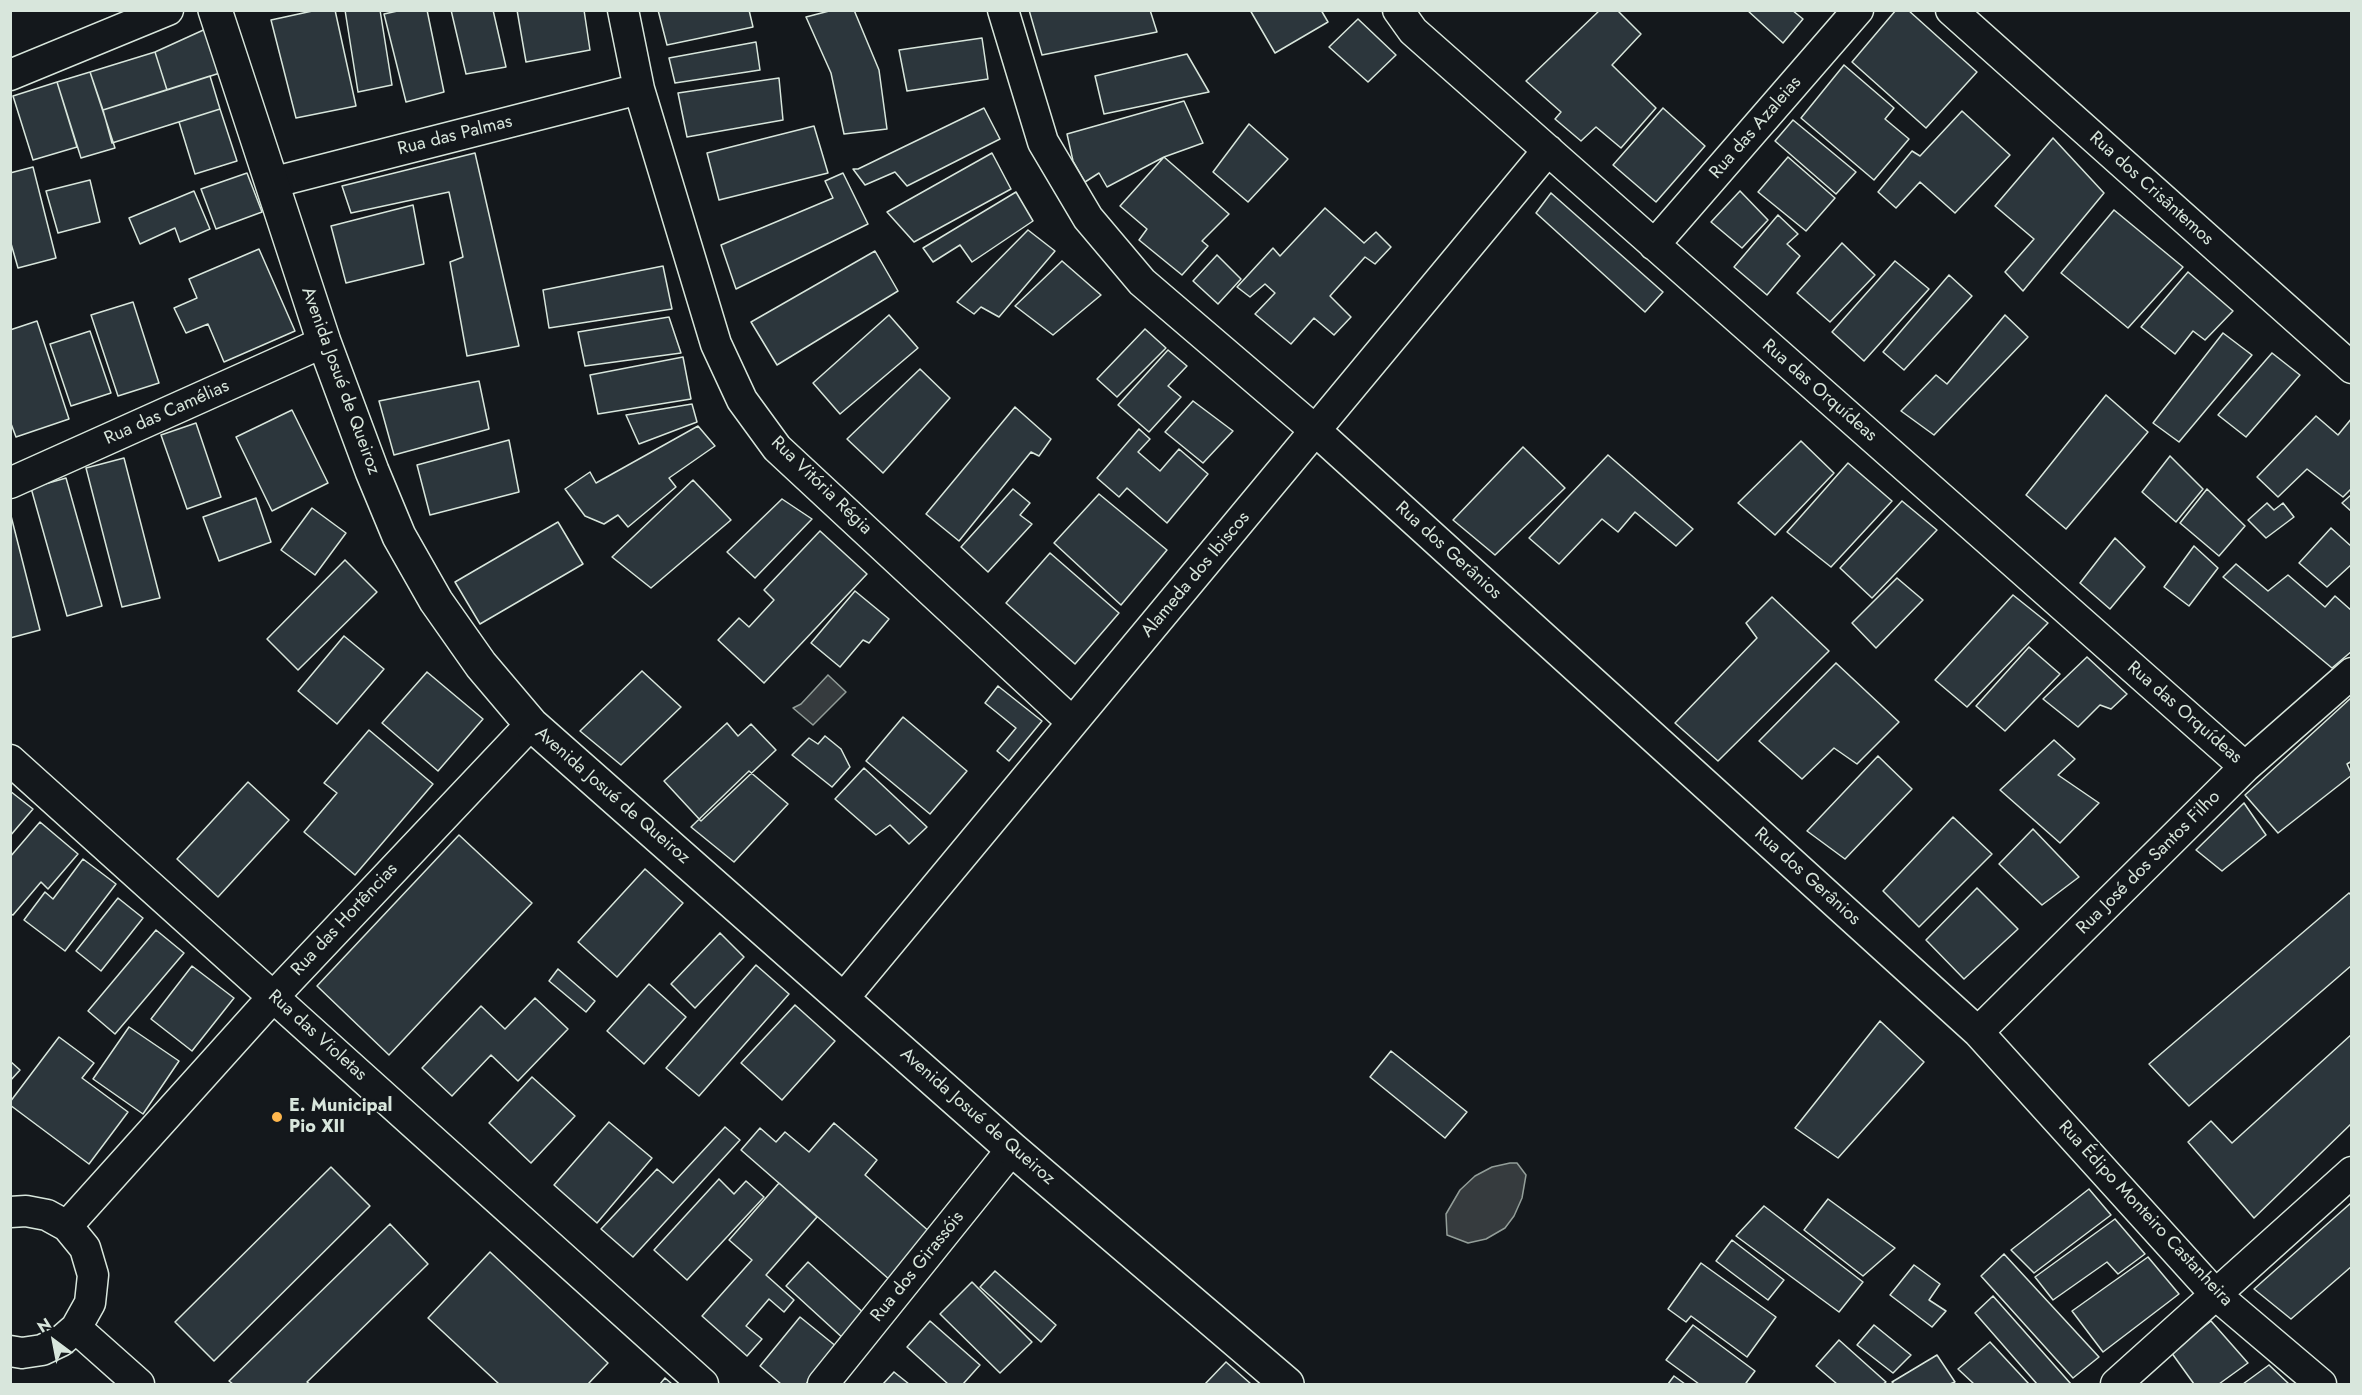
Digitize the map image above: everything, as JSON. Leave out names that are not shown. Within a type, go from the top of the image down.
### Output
[{"type":"main road","name":"Avenida Josué de Queiroz","points":[[215,10],[324,342],[372,471],[399,536],[436,601],[481,665],[531,724],[1012,1149],[1287,1384]]},
{"type":"street","points":[[10,75],[168,10]]},
{"type":"street","name":"Rua Vitória Régia","points":[[623,10],[639,89],[716,344],[742,400],[777,448],[1072,723]]},
{"type":"street","name":"Rua dos Gerânios","points":[[1003,10],[1043,142],[1088,218],[1142,282],[1316,431],[1978,1032]]},
{"type":"street","name":"Rua das Orquídeas","points":[[1398,10],[1413,31],[2246,767]]},
{"type":"street","name":"Rua das Azaleias","points":[[1654,245],[1857,10]]},
{"type":"street","name":"Rua dos Crisântemos","points":[[1951,10],[2352,368]]},
{"type":"street","name":"Rua das Palmas","points":[[271,183],[639,89]]},
{"type":"street","name":"Alameda dos Ibiscos","points":[[843,1000],[1548,150]]},
{"type":"street","name":"Rua das Camélias","points":[[10,483],[324,342]]},
{"type":"street","name":"Rua José dos Santos Filho","points":[[1978,1032],[2246,767],[2352,673]]},
{"type":"street","name":"Rua das Hortências","points":[[67,1226],[273,997],[531,724]]},
{"type":"street","name":"Rua das Violetas","points":[[10,760],[703,1384]]},
{"type":"street","name":"Rua Édipo Monteiro Castanheira","points":[[1978,1032],[2216,1295],[2321,1384]]},
{"type":"street","name":"Rua dos Girassóis","points":[[823,1384],[1012,1149]]},
{"type":"street","points":[[2116,1384],[2352,1172]]},
{"type":"street","points":[[10,1212],[26,1211],[47,1215],[67,1226],[85,1248],[93,1275],[90,1303],[76,1328],[61,1341],[42,1350],[22,1353],[10,1351]]},
{"type":"street","points":[[76,1328],[139,1384]]},
{"type":"shaded area","points":[[828,675],[846,692],[813,725],[793,708],[801,704]]},
{"type":"shaded area","points":[[1517,1163],[1526,1175],[1522,1198],[1514,1216],[1505,1228],[1486,1239],[1468,1243],[1447,1235],[1446,1214],[1460,1190],[1475,1176],[1492,1167]]},
{"type":"building","points":[[317,10],[335,10],[356,106],[296,118],[271,20]]},
{"type":"building","points":[[345,10],[380,10],[392,85],[358,92]]},
{"type":"building","points":[[402,10],[427,10],[444,92],[406,102],[384,14]]},
{"type":"building","points":[[451,10],[493,10],[506,67],[466,74]]},
{"type":"building","points":[[517,10],[584,10],[590,50],[526,62]]},
{"type":"building","points":[[658,10],[749,10],[753,27],[667,45]]},
{"type":"building","points":[[833,10],[854,10],[879,70],[887,129],[844,134],[831,73],[806,17]]},
{"type":"building","points":[[1029,10],[1150,10],[1157,32],[1042,55]]},
{"type":"building","points":[[1250,10],[1321,10],[1328,22],[1275,53]]},
{"type":"building","points":[[1600,10],[1617,10],[1641,34],[1612,65],[1656,108],[1621,148],[1596,127],[1581,141],[1555,119],[1561,112],[1526,81]]},
{"type":"building","points":[[1747,10],[1792,10],[1803,19],[1783,43]]},
{"type":"building","points":[[1896,10],[1908,10],[1977,72],[1926,128],[1852,62]]},
{"type":"building","points":[[1358,19],[1396,55],[1368,82],[1329,47]]},
{"type":"building","points":[[210,27],[223,72],[167,90],[155,52]]},
{"type":"building","points":[[982,38],[988,79],[907,91],[899,50]]},
{"type":"building","points":[[756,42],[760,70],[675,83],[669,58]]},
{"type":"building","points":[[155,52],[167,90],[103,110],[90,72]]},
{"type":"building","points":[[1187,54],[1209,92],[1104,114],[1095,76]]},
{"type":"building","points":[[1844,65],[1894,108],[1885,119],[1909,139],[1874,180],[1801,118]]},
{"type":"building","points":[[90,72],[115,148],[81,158],[57,82]]},
{"type":"building","points":[[210,76],[220,109],[112,143],[103,110]]},
{"type":"building","points":[[779,78],[783,120],[687,137],[678,93]]},
{"type":"building","points":[[57,82],[77,147],[33,160],[13,96]]},
{"type":"building","points":[[1184,101],[1203,143],[1164,157],[1107,187],[1099,173],[1085,182],[1073,161],[1067,134]]},
{"type":"building","points":[[984,108],[1000,139],[907,186],[895,172],[865,185],[853,169],[858,169]]},
{"type":"building","points":[[1663,108],[1705,146],[1656,202],[1613,165]]},
{"type":"building","points":[[220,109],[237,161],[195,174],[179,122]]},
{"type":"building","points":[[1962,111],[2010,155],[1955,213],[1920,182],[1896,208],[1878,192],[1912,151],[1920,156]]},
{"type":"building","points":[[1793,120],[1856,172],[1836,194],[1775,141]]},
{"type":"building","points":[[1249,124],[1288,159],[1248,202],[1213,172]]},
{"type":"building","points":[[814,126],[828,173],[719,200],[707,153]]},
{"type":"building","points":[[2053,138],[2104,193],[2023,291],[2005,272],[2034,239],[1995,206]]},
{"type":"building","points":[[475,153],[519,346],[467,356],[450,262],[463,257],[449,192],[351,213],[342,186]]},
{"type":"building","points":[[992,153],[1011,189],[914,242],[887,212]]},
{"type":"building","points":[[1164,157],[1229,214],[1202,241],[1208,246],[1182,275],[1139,240],[1147,229],[1120,206]]},
{"type":"building","points":[[1788,157],[1835,198],[1806,231],[1758,192]]},
{"type":"building","points":[[33,167],[56,258],[18,268],[10,240],[10,173]]},
{"type":"building","points":[[247,173],[262,212],[216,229],[201,189]]},
{"type":"building","points":[[843,173],[868,224],[736,289],[721,245],[833,198],[825,181]]},
{"type":"building","points":[[90,180],[100,222],[58,233],[46,191]]},
{"type":"building","points":[[194,191],[210,229],[180,242],[175,228],[140,244],[129,218]]},
{"type":"building","points":[[1740,191],[1768,220],[1742,248],[1711,222]]},
{"type":"building","points":[[1016,192],[1033,221],[972,262],[960,245],[933,262],[923,248]]},
{"type":"building","points":[[1551,193],[1663,292],[1645,312],[1536,213]]},
{"type":"building","points":[[413,205],[424,264],[346,283],[331,226]]},
{"type":"building","points":[[1325,208],[1364,243],[1376,232],[1391,247],[1375,264],[1365,257],[1330,296],[1351,317],[1334,335],[1314,318],[1291,344],[1255,314],[1275,293],[1265,284],[1250,297],[1237,287],[1273,248],[1280,256]]},
{"type":"building","points":[[2114,210],[2183,267],[2128,328],[2061,273]]},
{"type":"building","points":[[1778,215],[1798,234],[1787,244],[1800,256],[1767,295],[1734,267]]},
{"type":"building","points":[[1028,230],[1055,251],[999,317],[981,307],[974,314],[957,302]]},
{"type":"building","points":[[1842,243],[1875,275],[1830,322],[1797,293]]},
{"type":"building","points":[[259,249],[295,331],[224,362],[208,324],[186,333],[174,308],[197,298],[189,279]]},
{"type":"building","points":[[875,251],[898,291],[777,365],[751,322]]},
{"type":"building","points":[[1217,255],[1241,279],[1218,304],[1193,281]]},
{"type":"building","points":[[1062,261],[1101,295],[1053,335],[1015,306]]},
{"type":"building","points":[[1895,261],[1929,289],[1864,361],[1832,332]]},
{"type":"building","points":[[663,266],[672,309],[549,328],[543,290]]},
{"type":"building","points":[[2188,272],[2233,311],[2205,340],[2193,331],[2175,354],[2141,327]]},
{"type":"building","points":[[1949,275],[1972,296],[1904,370],[1883,352]]},
{"type":"building","points":[[133,302],[159,383],[118,396],[91,315]]},
{"type":"building","points":[[889,315],[918,348],[840,414],[813,383]]},
{"type":"building","points":[[2005,315],[2028,337],[1934,435],[1901,411],[1936,375],[1947,384]]},
{"type":"building","points":[[669,317],[681,353],[585,366],[578,332]]},
{"type":"building","points":[[37,321],[69,419],[16,437],[10,421],[10,330]]},
{"type":"building","points":[[1145,329],[1166,348],[1117,397],[1097,379]]},
{"type":"building","points":[[90,331],[111,393],[71,406],[50,344]]},
{"type":"building","points":[[2223,333],[2252,355],[2179,442],[2153,423]]},
{"type":"building","points":[[1168,350],[1187,366],[1168,386],[1181,397],[1149,432],[1118,405]]},
{"type":"building","points":[[2272,353],[2300,375],[2246,437],[2218,415]]},
{"type":"building","points":[[683,357],[691,399],[598,414],[590,375]]},
{"type":"building","points":[[920,369],[950,398],[883,473],[847,439]]},
{"type":"building","points":[[479,381],[489,429],[394,455],[379,401]]},
{"type":"building","points":[[2106,395],[2148,432],[2066,529],[2026,495]]},
{"type":"building","points":[[1193,401],[1233,431],[1203,463],[1165,432]]},
{"type":"building","points":[[692,404],[697,422],[639,444],[626,415]]},
{"type":"building","points":[[1015,407],[1051,439],[1039,456],[1031,452],[959,541],[926,514]]},
{"type":"building","points":[[292,410],[328,483],[272,511],[236,437]]},
{"type":"building","points":[[2316,416],[2338,435],[2352,418],[2352,488],[2343,497],[2307,469],[2278,497],[2257,477]]},
{"type":"building","points":[[196,423],[221,497],[187,509],[161,435]]},
{"type":"building","points":[[698,426],[715,446],[669,478],[676,487],[628,527],[618,515],[604,524],[585,516],[565,489],[590,472],[596,483]]},
{"type":"building","points":[[1139,429],[1150,439],[1138,452],[1160,471],[1179,449],[1208,474],[1167,523],[1127,488],[1119,497],[1097,478]]},
{"type":"building","points":[[509,440],[519,492],[430,515],[417,465]]},
{"type":"building","points":[[1801,441],[1834,473],[1775,535],[1738,503]]},
{"type":"building","points":[[1523,447],[1565,488],[1495,555],[1453,520]]},
{"type":"building","points":[[1608,455],[1693,529],[1676,546],[1635,512],[1618,532],[1602,519],[1559,564],[1529,538]]},
{"type":"building","points":[[2170,456],[2203,489],[2176,522],[2142,492]]},
{"type":"building","points":[[124,458],[160,598],[122,607],[86,468]]},
{"type":"building","points":[[1848,463],[1892,501],[1831,567],[1787,532]]},
{"type":"building","points":[[66,478],[102,606],[67,616],[31,488]]},
{"type":"building","points":[[693,480],[731,520],[651,588],[612,557]]},
{"type":"building","points":[[1013,489],[1030,503],[1020,515],[1032,524],[988,572],[961,547]]},
{"type":"building","points":[[2207,489],[2245,526],[2219,556],[2180,523]]},
{"type":"building","points":[[1099,494],[1167,550],[1121,605],[1054,543]]},
{"type":"building","points":[[2352,494],[2352,512],[2342,503]]},
{"type":"building","points":[[256,498],[271,542],[219,561],[203,517]]},
{"type":"building","points":[[782,499],[812,519],[755,578],[727,552]]},
{"type":"building","points":[[1902,501],[1937,530],[1872,598],[1840,568]]},
{"type":"building","points":[[2267,503],[2274,510],[2283,503],[2294,517],[2266,538],[2248,520]]},
{"type":"building","points":[[312,508],[346,533],[315,575],[281,550]]},
{"type":"building","points":[[10,512],[40,630],[10,638]]},
{"type":"building","points":[[558,522],[583,564],[480,624],[455,582]]},
{"type":"building","points":[[2331,528],[2352,547],[2352,564],[2327,587],[2299,563]]},
{"type":"building","points":[[820,531],[867,574],[764,683],[718,640],[739,618],[749,627],[774,600],[764,590]]},
{"type":"building","points":[[2115,538],[2145,567],[2110,609],[2080,583]]},
{"type":"building","points":[[2194,546],[2218,568],[2189,606],[2164,587]]},
{"type":"building","points":[[1050,553],[1119,613],[1075,664],[1006,603]]},
{"type":"building","points":[[345,560],[377,592],[298,670],[267,639]]},
{"type":"building","points":[[2236,564],[2268,591],[2288,575],[2325,607],[2335,596],[2352,611],[2352,651],[2332,668],[2223,577]]},
{"type":"building","points":[[1897,578],[1923,600],[1876,648],[1852,623]]},
{"type":"building","points":[[855,591],[889,619],[869,643],[863,640],[840,667],[811,643]]},
{"type":"building","points":[[2013,595],[2048,623],[1967,707],[1935,680]]},
{"type":"building","points":[[1772,597],[1829,651],[1718,761],[1675,723],[1757,638],[1746,623]]},
{"type":"building","points":[[344,636],[384,669],[337,724],[298,691]]},
{"type":"building","points":[[2029,647],[2060,674],[2005,731],[1976,706]]},
{"type":"building","points":[[2087,657],[2127,694],[2111,709],[2100,705],[2078,727],[2043,699]]},
{"type":"building","points":[[1836,663],[1899,722],[1857,764],[1834,748],[1802,779],[1759,741]]},
{"type":"building","points":[[642,671],[681,707],[621,765],[580,731]]},
{"type":"building","points":[[427,672],[483,719],[438,771],[382,723]]},
{"type":"building","points":[[998,686],[1042,721],[1009,761],[997,751],[1016,728],[985,703]]},
{"type":"building","points":[[2352,697],[2352,761],[2347,764],[2352,775],[2278,833],[2245,795]]},
{"type":"building","points":[[903,717],[967,771],[930,814],[866,761]]},
{"type":"building","points":[[727,723],[738,736],[751,724],[776,750],[701,821],[664,781]]},
{"type":"building","points":[[369,730],[433,784],[355,875],[304,832],[337,793],[324,783]]},
{"type":"building","points":[[825,736],[841,749],[850,767],[832,787],[792,755],[809,738],[818,744]]},
{"type":"building","points":[[2054,740],[2075,759],[2058,775],[2099,803],[2060,843],[2000,790]]},
{"type":"building","points":[[1878,756],[1912,789],[1845,859],[1807,831]]},
{"type":"building","points":[[864,768],[927,827],[909,844],[890,825],[876,835],[835,799]]},
{"type":"building","points":[[749,771],[788,804],[734,862],[691,827]]},
{"type":"building","points":[[248,782],[289,820],[218,897],[177,859]]},
{"type":"building","points":[[10,791],[33,809],[10,836]]},
{"type":"building","points":[[2244,803],[2266,835],[2222,871],[2196,850]]},
{"type":"building","points":[[1953,817],[1992,854],[1919,927],[1883,891]]},
{"type":"building","points":[[40,822],[78,854],[48,889],[41,882],[13,915],[10,914],[10,857]]},
{"type":"building","points":[[2033,829],[2079,877],[2042,905],[1999,864]]},
{"type":"building","points":[[459,835],[532,903],[389,1055],[317,986]]},
{"type":"building","points":[[83,859],[116,884],[65,951],[24,920],[45,892],[53,899]]},
{"type":"building","points":[[645,869],[683,903],[617,977],[578,942]]},
{"type":"building","points":[[1977,888],[2018,929],[1964,979],[1926,940]]},
{"type":"building","points":[[2349,893],[2352,896],[2352,965],[2189,1106],[2149,1064]]},
{"type":"building","points":[[118,898],[143,918],[101,971],[76,951]]},
{"type":"building","points":[[156,930],[184,953],[115,1034],[88,1011]]},
{"type":"building","points":[[720,933],[744,957],[695,1008],[671,984]]},
{"type":"building","points":[[756,965],[789,994],[699,1096],[666,1068]]},
{"type":"building","points":[[192,966],[234,998],[192,1051],[151,1019]]},
{"type":"building","points":[[558,969],[595,1001],[586,1012],[549,981]]},
{"type":"building","points":[[649,984],[686,1017],[644,1064],[607,1031]]},
{"type":"building","points":[[535,998],[568,1029],[518,1081],[491,1055],[452,1096],[422,1068],[481,1006],[505,1029]]},
{"type":"building","points":[[795,1005],[835,1041],[782,1100],[741,1063]]},
{"type":"building","points":[[1880,1021],[1924,1062],[1838,1158],[1795,1128]]},
{"type":"building","points":[[129,1027],[179,1061],[143,1114],[93,1079]]},
{"type":"building","points":[[2352,1034],[2352,1123],[2254,1218],[2188,1142],[2211,1121],[2232,1143]]},
{"type":"building","points":[[59,1037],[94,1063],[82,1078],[128,1112],[89,1164],[10,1105]]},
{"type":"building","points":[[1391,1051],[1467,1112],[1445,1138],[1370,1077]]},
{"type":"building","points":[[10,1061],[20,1070],[10,1081]]},
{"type":"building","points":[[532,1077],[575,1116],[531,1163],[489,1123]]},
{"type":"building","points":[[609,1122],[652,1158],[597,1223],[554,1185]]},
{"type":"building","points":[[834,1123],[877,1160],[865,1175],[931,1233],[890,1280],[741,1150],[760,1128],[776,1142],[785,1132],[809,1152]]},
{"type":"building","points":[[725,1127],[740,1140],[633,1257],[601,1229],[657,1169],[673,1183]]},
{"type":"building","points":[[331,1167],[370,1206],[214,1361],[175,1322]]},
{"type":"building","points":[[719,1179],[734,1194],[746,1181],[764,1197],[687,1280],[654,1250]]},
{"type":"building","points":[[779,1183],[817,1217],[766,1275],[794,1300],[784,1312],[769,1299],[746,1326],[762,1339],[747,1356],[702,1316],[752,1260],[729,1240]]},
{"type":"building","points":[[2089,1189],[2111,1215],[2034,1273],[2011,1250]]},
{"type":"building","points":[[1828,1199],[1895,1248],[1863,1276],[1804,1230]]},
{"type":"building","points":[[2352,1202],[2352,1266],[2291,1319],[2254,1289]]},
{"type":"building","points":[[1764,1206],[1863,1282],[1839,1312],[1736,1236]]},
{"type":"building","points":[[2115,1219],[2145,1254],[2118,1274],[2107,1262],[2053,1300],[2035,1277]]},
{"type":"building","points":[[390,1224],[428,1264],[307,1382],[310,1384],[233,1384],[229,1381]]},
{"type":"building","points":[[1732,1240],[1784,1280],[1768,1300],[1716,1261]]},
{"type":"building","points":[[490,1252],[608,1363],[588,1384],[499,1384],[428,1318]]},
{"type":"building","points":[[2004,1254],[2099,1357],[2073,1378],[1981,1276]]},
{"type":"building","points":[[2148,1257],[2179,1294],[2103,1352],[2072,1311]]},
{"type":"building","points":[[808,1262],[867,1316],[845,1340],[786,1286]]},
{"type":"building","points":[[1701,1263],[1776,1317],[1747,1357],[1691,1316],[1686,1322],[1668,1309]]},
{"type":"building","points":[[1914,1265],[1940,1284],[1929,1300],[1946,1311],[1932,1327],[1890,1295]]},
{"type":"building","points":[[995,1271],[1056,1325],[1041,1342],[980,1287]]},
{"type":"building","points":[[972,1282],[1032,1342],[1000,1373],[940,1314]]},
{"type":"building","points":[[1993,1296],[2071,1384],[2037,1384],[1975,1313]]},
{"type":"building","points":[[800,1317],[837,1347],[806,1384],[781,1384],[760,1366]]},
{"type":"building","points":[[930,1321],[980,1365],[963,1384],[948,1384],[907,1347]]},
{"type":"building","points":[[2211,1321],[2248,1363],[2219,1384],[2194,1384],[2171,1352]]},
{"type":"building","points":[[1693,1325],[1755,1371],[1746,1383],[1748,1384],[1699,1384],[1666,1360]]},
{"type":"building","points":[[1874,1325],[1911,1355],[1893,1373],[1857,1345]]},
{"type":"building","points":[[1839,1340],[1886,1382],[1883,1384],[1837,1384],[1816,1366]]},
{"type":"building","points":[[1990,1342],[2029,1384],[1974,1384],[1958,1369]]},
{"type":"building","points":[[1937,1355],[1955,1382],[1950,1384],[1894,1384],[1892,1382]]},
{"type":"building","points":[[1226,1362],[1251,1384],[1205,1384]]},
{"type":"building","points":[[2269,1365],[2289,1384],[2243,1384]]},
{"type":"building","points":[[894,1372],[909,1384],[883,1384]]},
{"type":"building","points":[[1674,1376],[1685,1384],[1668,1384]]},
{"type":"building","points":[[665,1378],[672,1384],[660,1384]]},
{"type":"place","name":"E. Municipal Pio XII","points":[[277,1117]]}]
